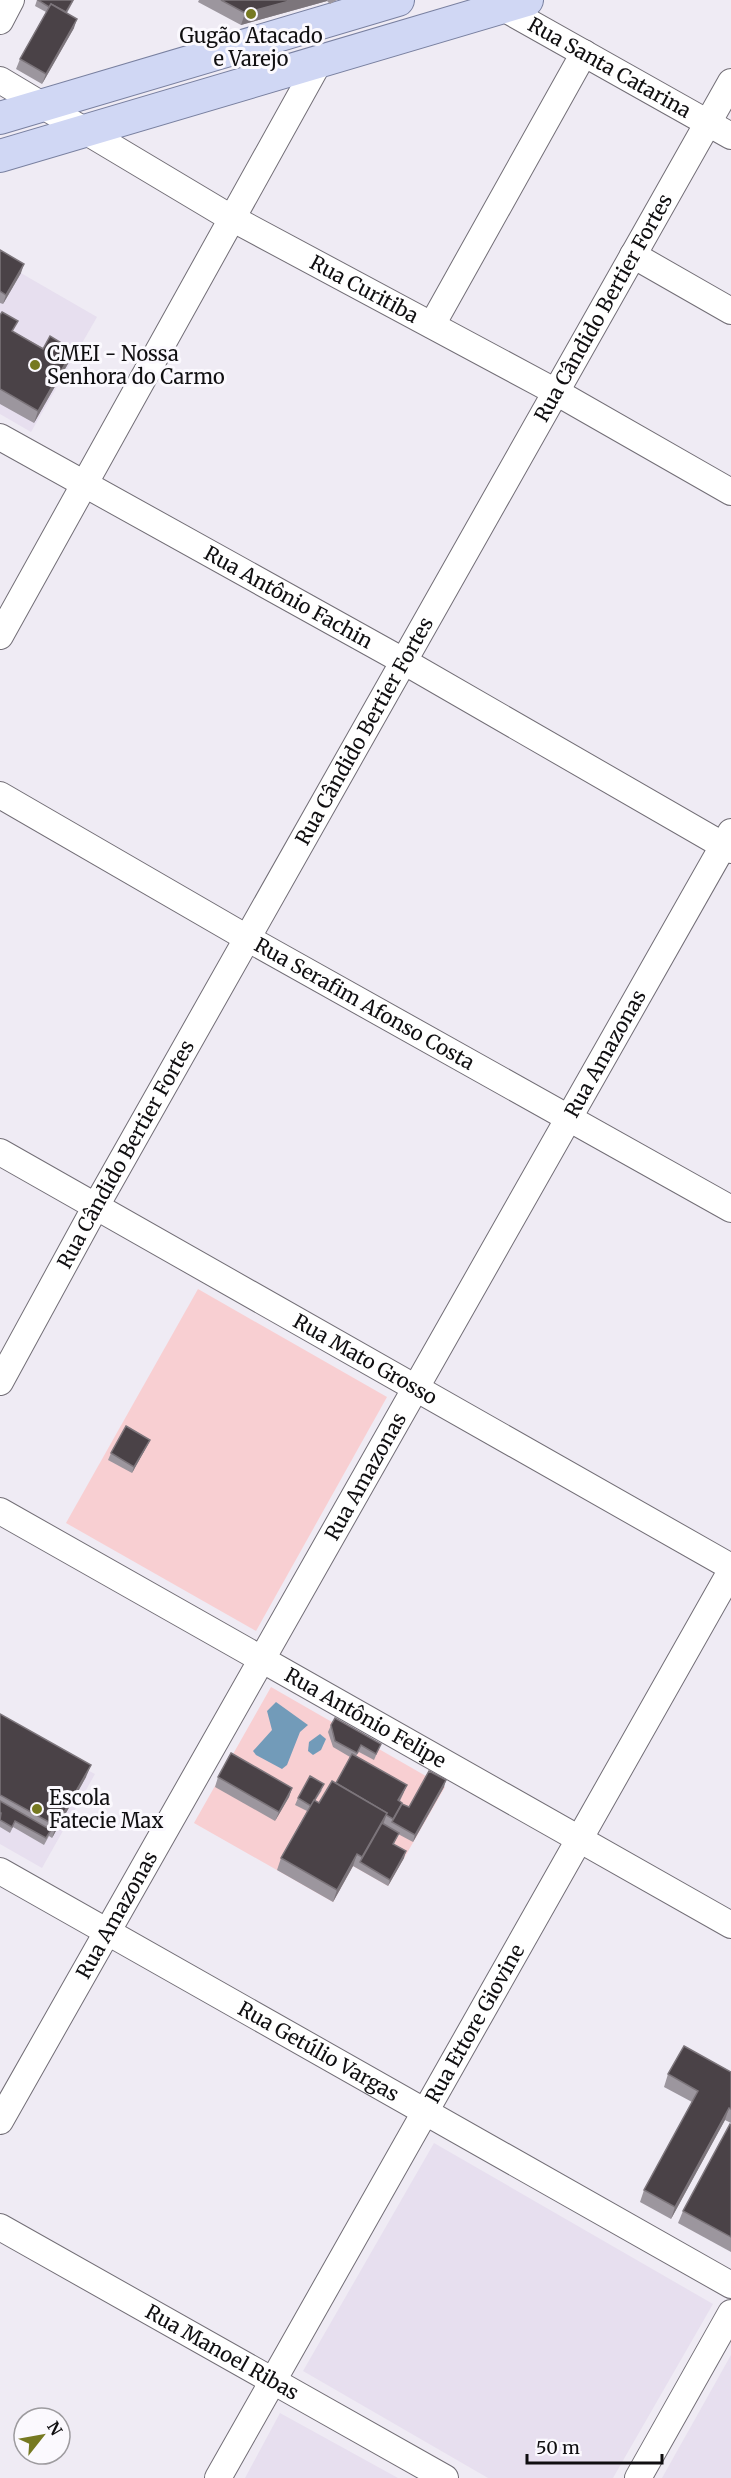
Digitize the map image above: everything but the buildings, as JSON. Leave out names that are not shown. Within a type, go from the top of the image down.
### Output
[{"type":"main road","points":[[0,118],[398,0]]},
{"type":"main road","points":[[0,156],[319,62],[506,2]]},
{"type":"street","points":[[0,21],[11,0]]},
{"type":"street","name":"Rua Santa Catarina","points":[[506,2],[584,53],[731,136]]},
{"type":"street","points":[[432,325],[584,53]]},
{"type":"street","points":[[0,636],[319,62]]},
{"type":"street","name":"Rua Curitiba","points":[[0,80],[232,218],[556,392],[731,492]]},
{"type":"street","name":"Rua Cândido Bertier Fortes","points":[[0,1382],[96,1206],[731,82]]},
{"type":"street","points":[[633,255],[731,311]]},
{"type":"street","name":"Rua Antônio Fachin","points":[[0,437],[728,843]]},
{"type":"street","name":"Rua Serafim Afonso Costa","points":[[0,795],[247,938],[731,1209]]},
{"type":"street","name":"Rua Amazonas","points":[[0,2121],[415,1386],[728,843]]},
{"type":"street","name":"Rua Mato Grosso","points":[[0,1152],[415,1386],[731,1568]]},
{"type":"street","name":"Rua Antônio Felipe","points":[[0,1511],[731,1925]]},
{"type":"street","name":"Rua Ettore Giovine","points":[[218,2478],[731,1568]]},
{"type":"street","name":"Rua Getúlio Vargas","points":[[0,1871],[731,2285]]},
{"type":"street","name":"Rua Manoel Ribas","points":[[0,2227],[445,2478]]},
{"type":"street","points":[[638,2478],[731,2313]]},
{"type":"shaded area","name":"CMEI - Nossa Senhora do Carmo","points":[[0,261],[97,317],[31,432],[0,414]]},
{"type":"shaded area","points":[[198,1289],[387,1397],[256,1631],[66,1523]]},
{"type":"shaded area","points":[[271,1687],[445,1787],[388,1886],[353,1866],[333,1902],[194,1823]]},
{"type":"shaded area","name":"Escola Fatecie Max","points":[[0,1726],[95,1774],[42,1868],[0,1844]]},
{"type":"shaded area","points":[[434,2143],[713,2304],[613,2478],[488,2478],[303,2371]]},
{"type":"shaded area","points":[[731,2355],[731,2478],[662,2478]]},
{"type":"shaded area","points":[[280,2413],[398,2478],[245,2478]]},
{"type":"water","points":[[276,1702],[308,1725],[300,1732],[287,1765],[282,1769],[256,1755],[253,1751],[272,1730],[267,1711]]},
{"type":"water","points":[[320,1734],[326,1739],[321,1750],[313,1755],[308,1751],[309,1742]]},
{"type":"place","name":"Gugão Atacado e Varejo","points":[[251,14]]},
{"type":"place","name":"CMEI - Nossa Senhora do Carmo","points":[[35,365]]},
{"type":"place","name":"Escola Fatecie Max","points":[[37,1809]]}]
